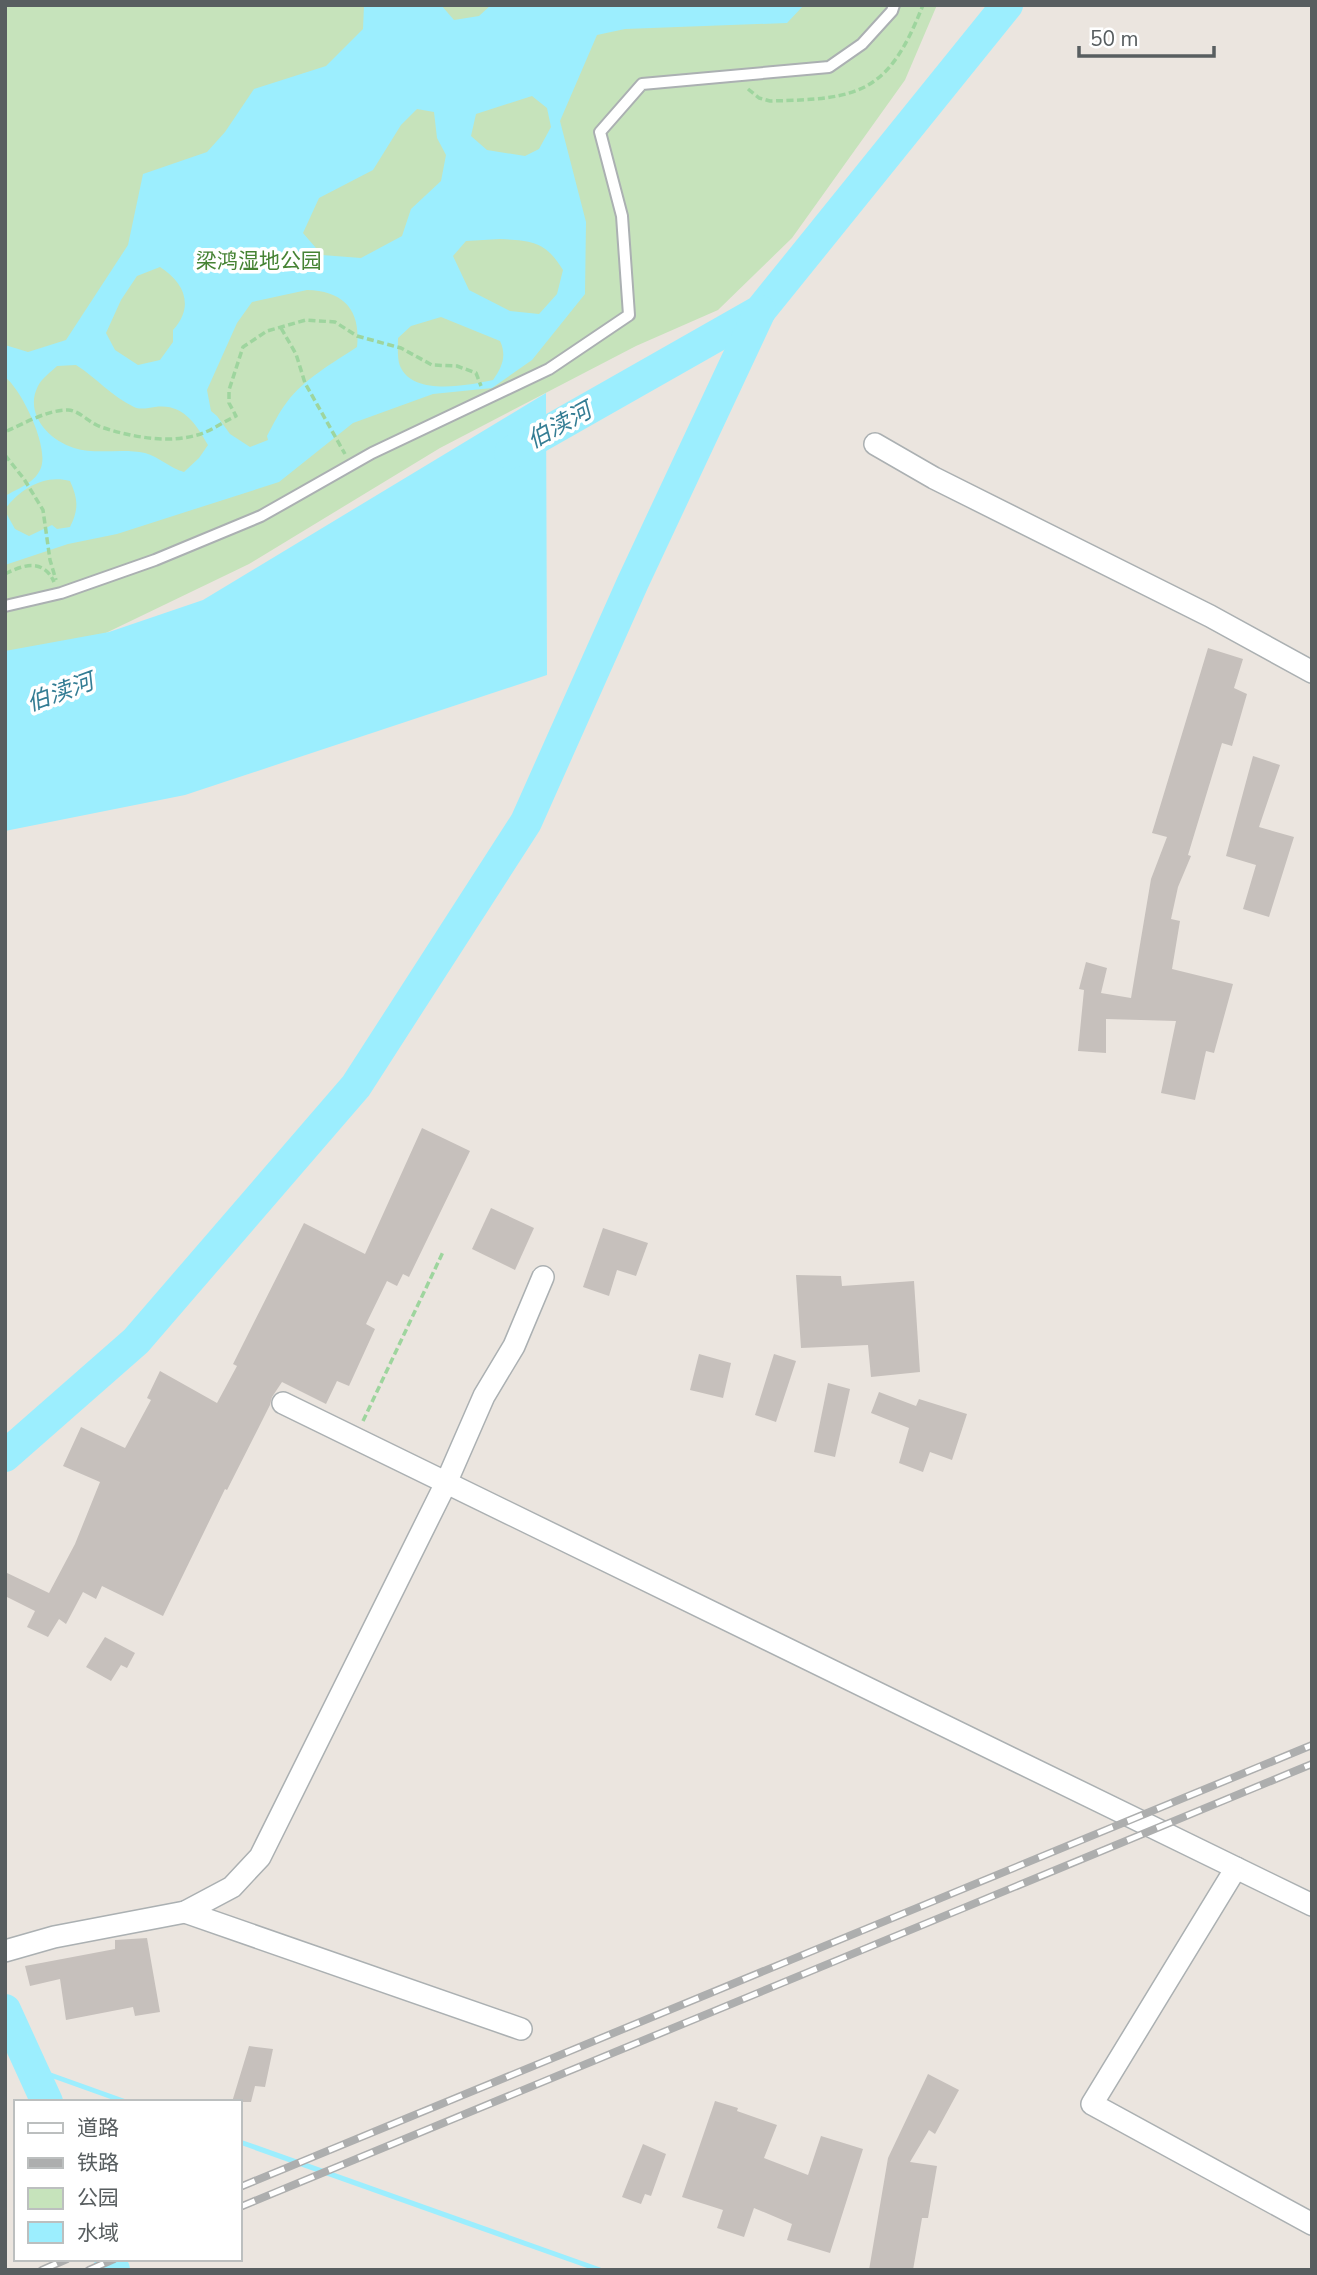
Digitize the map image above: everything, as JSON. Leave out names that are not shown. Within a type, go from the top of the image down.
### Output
[{"type":"street","points":[[875,444],[934,478],[1210,616],[1312,672]]},
{"type":"street","points":[[5,1951],[47,1939],[185,1912],[232,1887],[260,1857],[446,1483],[484,1396],[514,1346],[543,1277]]},
{"type":"street","points":[[283,1403],[1312,1905]]},
{"type":"street","points":[[1236,1868],[1092,2104],[1312,2224]]},
{"type":"street","points":[[185,1912],[521,2029]]},
{"type":"lane","points":[[5,606],[59,593],[155,560],[261,516],[350,465],[549,369],[629,315],[622,216],[600,132],[642,85],[829,67],[862,44],[892,12],[894,5]]},
{"type":"path","points":[[7,431],[42,415],[66,410],[76,411],[88,422],[103,428],[162,439],[180,439],[203,433],[236,415],[229,402],[229,390],[243,347],[267,331],[306,320],[335,322],[357,336],[401,348],[432,365],[457,366],[476,373],[483,390],[490,398]]},
{"type":"path","points":[[281,328],[296,354],[305,383],[350,465]]},
{"type":"path","points":[[5,456],[24,479],[43,510],[50,559],[59,593]]},
{"type":"path","points":[[5,574],[25,566],[40,566],[50,572],[59,593]]},
{"type":"path","points":[[355,1438],[443,1252]]},
{"type":"green space","name":"梁鸿湿地公园","points":[[5,5],[937,5],[905,80],[792,238],[718,310],[636,346],[440,448],[249,564],[83,644],[5,671]]},
{"type":"water","points":[[364,5],[441,5],[454,20],[479,16],[491,5],[804,5],[787,23],[625,29],[597,35],[560,121],[586,222],[585,294],[532,360],[492,388],[433,394],[353,423],[279,482],[117,534],[68,544],[5,565],[5,511],[15,529],[29,536],[52,525],[57,529],[70,527],[76,504],[70,481],[52,479],[26,489],[5,509],[5,496],[34,479],[40,470],[42,449],[26,407],[5,377],[5,345],[28,352],[66,340],[128,245],[143,174],[207,152],[225,132],[254,89],[326,66],[363,29]],"holes":[[[532,96],[547,108],[551,127],[539,149],[525,156],[487,150],[471,136],[476,114]],[[417,109],[434,112],[437,138],[446,155],[441,181],[411,209],[402,236],[361,258],[322,255],[303,233],[319,198],[373,170],[401,125]],[[500,239],[530,242],[550,253],[563,270],[557,294],[539,314],[510,311],[469,290],[453,256],[466,241]],[[160,267],[180,287],[184,295],[184,312],[173,330],[173,342],[160,360],[138,365],[115,350],[106,333],[121,300],[137,276]],[[307,290],[320,291],[331,294],[347,305],[353,313],[358,334],[357,347],[302,386],[281,410],[267,436],[268,440],[250,447],[230,434],[211,411],[207,390],[237,323],[252,302]],[[441,317],[500,341],[502,361],[493,380],[456,386],[429,385],[407,376],[400,366],[398,338],[411,326]],[[76,365],[118,398],[136,408],[165,407],[181,412],[199,430],[208,445],[184,472],[145,453],[91,451],[64,444],[47,432],[36,415],[34,396],[44,378],[57,366]]]},
{"type":"water","points":[[546,393],[547,675],[185,795],[5,831],[5,651],[109,632],[203,600]]},
{"type":"building","points":[[1208,648],[1243,659],[1234,688],[1247,694],[1232,746],[1222,743],[1188,855],[1191,856],[1178,887],[1171,919],[1180,921],[1172,969],[1233,984],[1214,1053],[1206,1051],[1195,1100],[1161,1093],[1176,1021],[1106,1019],[1106,1053],[1078,1051],[1084,990],[1079,989],[1086,962],[1107,968],[1101,993],[1131,998],[1151,879],[1167,837],[1152,833]]},
{"type":"building","points":[[1253,756],[1280,765],[1259,827],[1294,837],[1269,917],[1243,909],[1256,865],[1226,856]]},
{"type":"building","points":[[422,1128],[470,1151],[409,1277],[403,1274],[397,1286],[387,1281],[366,1324],[375,1329],[349,1386],[337,1381],[326,1404],[282,1382],[272,1397],[227,1490],[225,1489],[163,1616],[102,1586],[96,1599],[83,1592],[66,1624],[59,1619],[48,1637],[27,1627],[35,1611],[5,1596],[5,1572],[49,1593],[75,1544],[100,1482],[63,1466],[81,1427],[125,1448],[151,1400],[147,1398],[160,1371],[217,1403],[237,1366],[233,1364],[304,1223],[365,1254]]},
{"type":"building","points":[[491,1208],[534,1228],[515,1270],[472,1249]]},
{"type":"building","points":[[603,1228],[648,1243],[636,1276],[617,1270],[609,1296],[583,1287]]},
{"type":"building","points":[[796,1275],[841,1276],[842,1286],[914,1281],[920,1372],[871,1377],[868,1345],[801,1348]]},
{"type":"building","points":[[699,1354],[731,1363],[723,1398],[690,1390]]},
{"type":"building","points":[[774,1354],[796,1361],[776,1422],[755,1415]]},
{"type":"building","points":[[828,1383],[850,1389],[835,1457],[814,1452]]},
{"type":"building","points":[[879,1392],[916,1406],[919,1399],[967,1414],[952,1460],[930,1452],[923,1472],[899,1463],[909,1428],[871,1413]]},
{"type":"building","points":[[105,1637],[135,1653],[127,1668],[121,1665],[111,1681],[86,1667]]},
{"type":"building","points":[[147,1938],[160,2012],[135,2016],[133,2007],[66,2020],[60,1979],[30,1986],[25,1966],[115,1949],[115,1940]]},
{"type":"building","points":[[249,2046],[273,2049],[265,2087],[255,2086],[251,2102],[233,2100]]},
{"type":"building","points":[[928,2074],[959,2090],[935,2134],[929,2130],[910,2162],[937,2166],[928,2218],[922,2218],[913,2270],[869,2270],[888,2158]]},
{"type":"building","points":[[715,2101],[777,2125],[764,2158],[808,2175],[821,2136],[863,2149],[830,2253],[787,2240],[792,2224],[754,2208],[744,2237],[717,2228],[723,2210],[682,2197]]},
{"type":"building","points":[[643,2144],[666,2154],[651,2196],[645,2194],[641,2204],[622,2197]]},
{"type":"waterway","name":"伯渎河","points":[[510,453],[760,311],[1007,5]]},
{"type":"waterway","points":[[5,1456],[136,1341],[356,1086],[526,822],[633,582],[760,311]]},
{"type":"waterway","points":[[5,2010],[46,2100]]},
{"type":"waterway","points":[[31,2068],[120,2100]]},
{"type":"waterway","points":[[242,2143],[600,2270]]},
{"type":"waterway","points":[[111,2261],[114,2270]]},
{"type":"railway","points":[[242,2186],[1312,1745]]},
{"type":"railway","points":[[242,2206],[1312,1764]]},
{"type":"railway","points":[[42,2270],[62,2261]]},
{"type":"railway","points":[[89,2270],[109,2261]]}]
